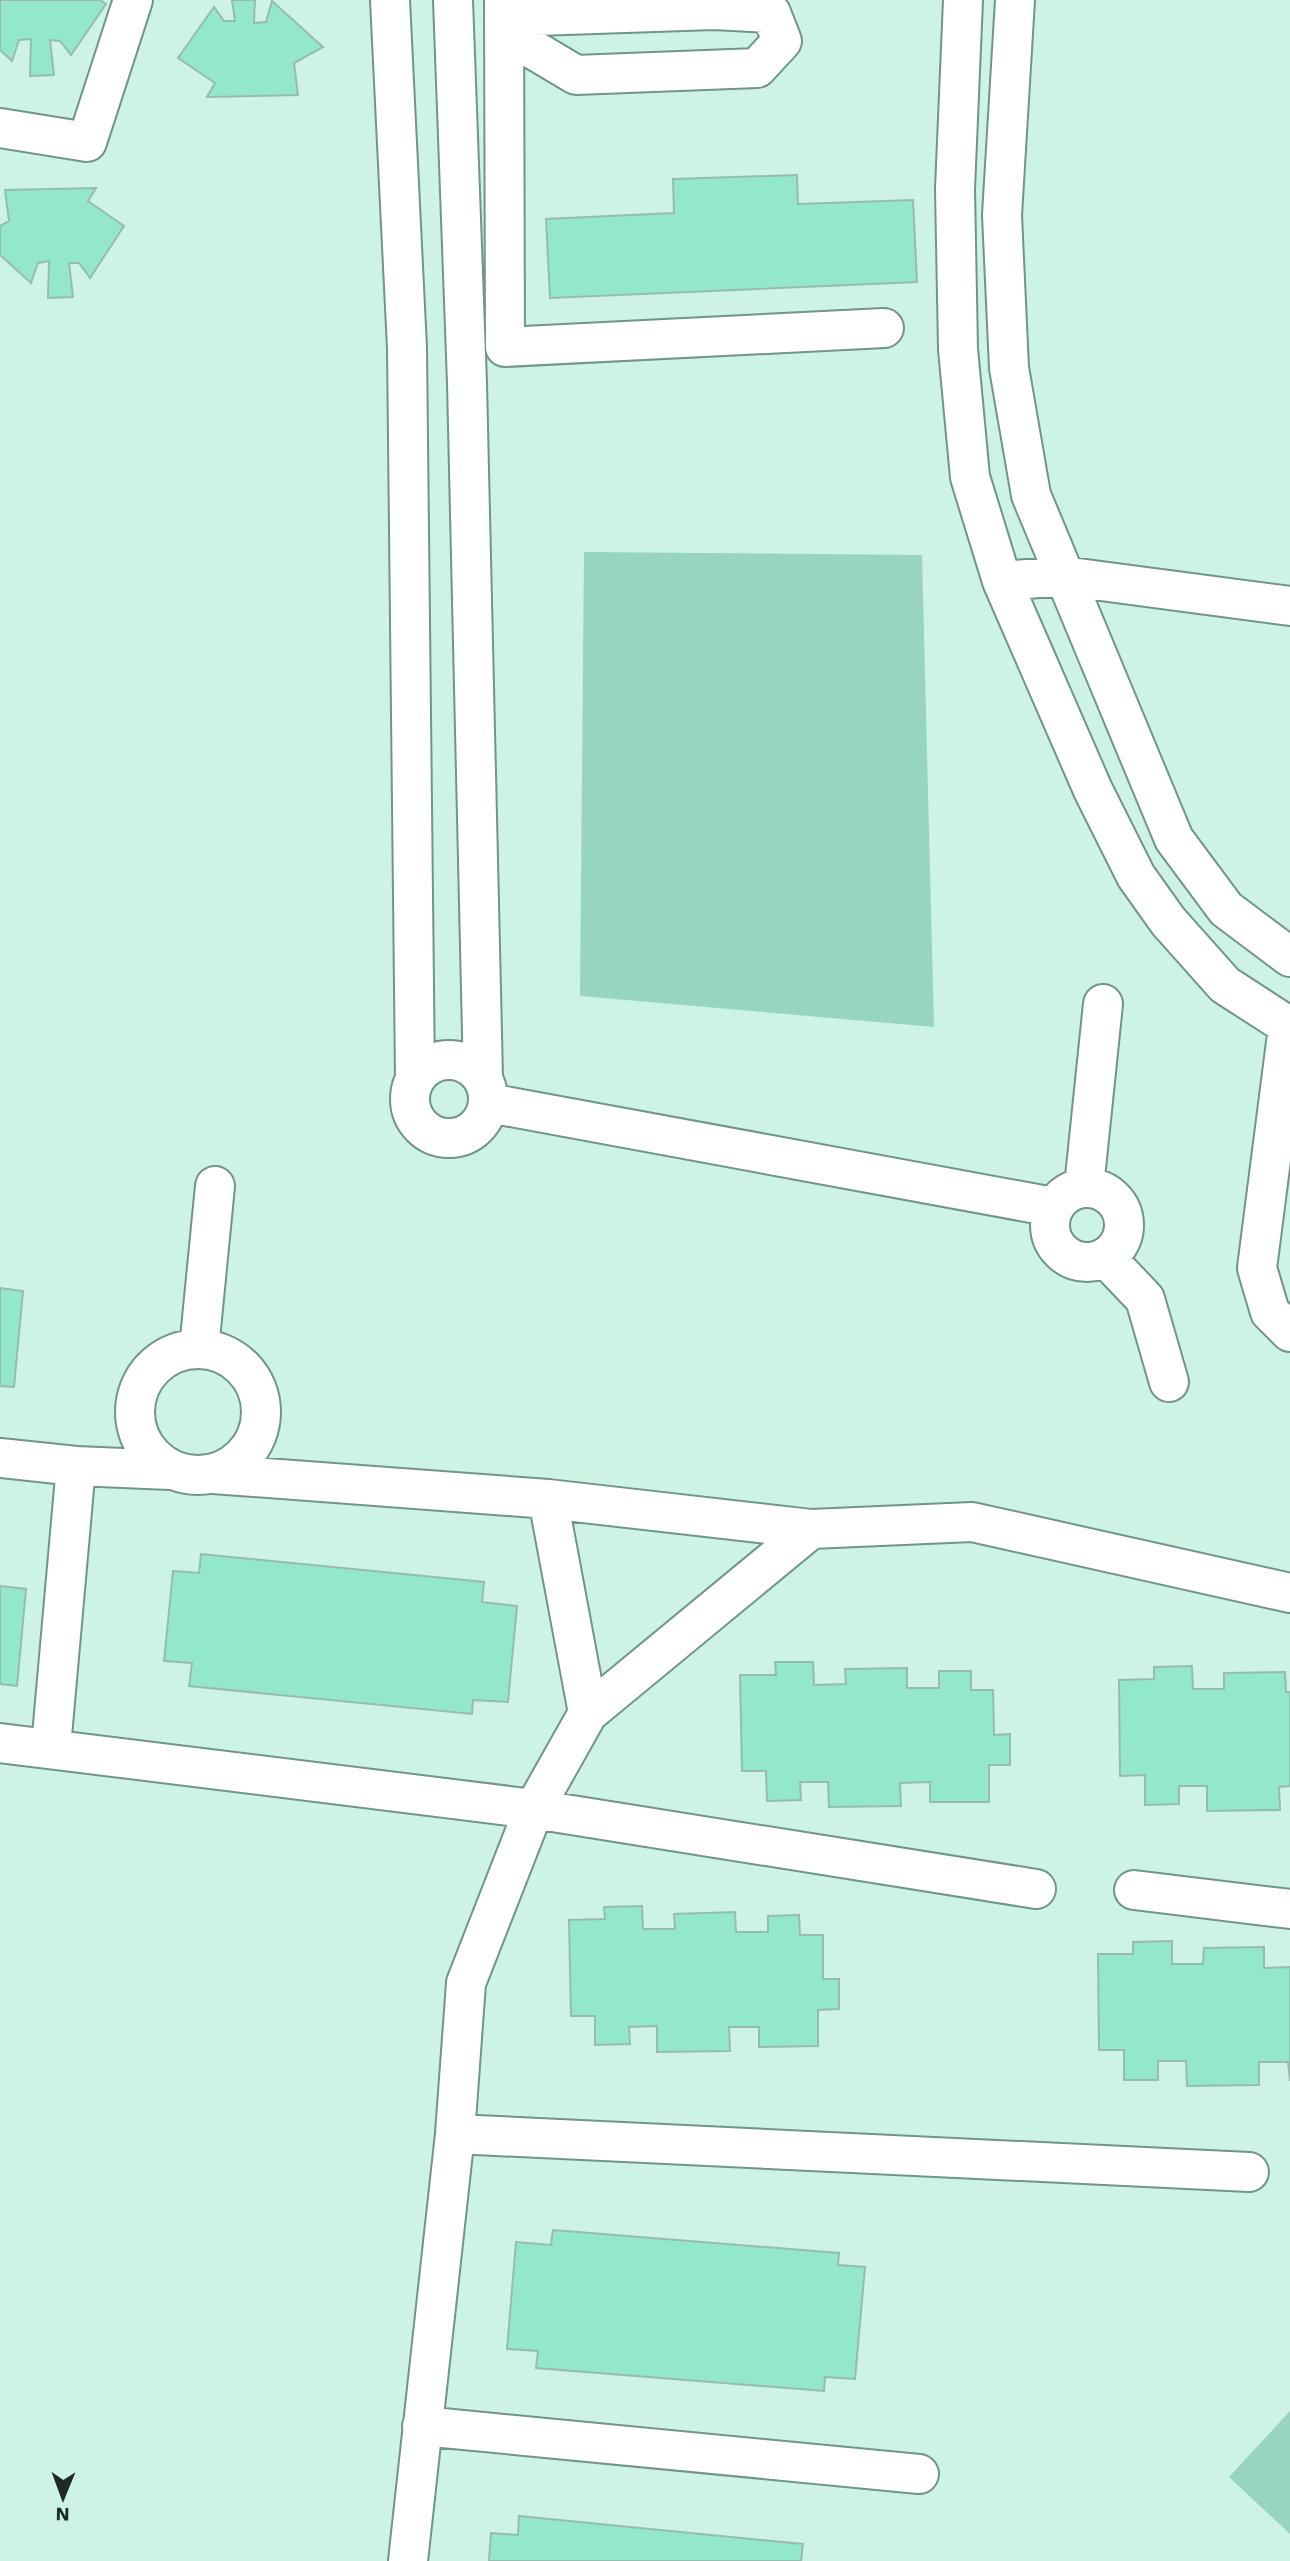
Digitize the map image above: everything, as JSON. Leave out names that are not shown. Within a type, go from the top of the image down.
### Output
[{"type":"street","points":[[0,128],[87,142],[133,0]]},
{"type":"street","points":[[390,0],[407,348],[415,1078],[410,1104],[420,1126],[443,1138],[456,1139],[478,1126],[486,1090],[466,345],[453,0]]},
{"type":"street","points":[[963,0],[956,189],[958,349],[970,477],[1002,581],[1093,790],[1136,876],[1168,921],[1225,985],[1289,1027],[1257,1268],[1270,1312],[1290,1332]]},
{"type":"street","points":[[1015,0],[1002,215],[1009,368],[1031,495],[1174,839],[1226,909],[1290,957]]},
{"type":"street","points":[[504,9],[714,10],[771,13],[782,41],[757,68],[576,75],[534,50],[504,9]]},
{"type":"street","points":[[504,9],[505,346],[884,328]]},
{"type":"street","points":[[407,348],[466,345]]},
{"type":"street","points":[[1002,581],[1063,576],[1290,606]]},
{"type":"street","points":[[415,1078],[424,1068],[449,1060],[462,1061],[486,1090],[1069,1197],[1108,1194],[1123,1214],[1122,1239],[1106,1258],[1082,1262],[1060,1252],[1049,1231],[1069,1197],[1103,1004]]},
{"type":"street","points":[[200,1349],[215,1186]]},
{"type":"street","points":[[1106,1258],[1144,1299],[1169,1382]]},
{"type":"street","points":[[170,1470],[152,1457],[140,1439],[135,1418],[136,1396],[146,1376],[161,1361],[179,1352],[200,1349],[219,1352],[237,1362],[250,1377],[259,1395],[262,1415],[258,1434],[248,1452],[233,1466],[213,1474]]},
{"type":"street","points":[[0,1458],[76,1466],[170,1470],[191,1476],[213,1474],[548,1499],[811,1529],[972,1522],[1290,1593]]},
{"type":"street","points":[[51,1747],[76,1466]]},
{"type":"street","points":[[548,1499],[588,1713]]},
{"type":"street","points":[[408,2561],[455,2134],[466,1983],[534,1809],[588,1713],[811,1529]]},
{"type":"street","points":[[0,1743],[51,1747],[534,1809],[1036,1889]]},
{"type":"street","points":[[1134,1890],[1290,1909]]},
{"type":"street","points":[[455,2134],[1249,2172]]},
{"type":"street","points":[[422,2426],[919,2474]]},
{"type":"green space","points":[[584,552],[922,555],[934,1027],[580,996]]},
{"type":"green space","points":[[1290,2411],[1290,2534],[1229,2477]]},
{"type":"building","points":[[0,0],[100,0],[106,4],[71,55],[60,41],[50,40],[54,75],[30,76],[31,39],[19,40],[12,61],[0,50]]},
{"type":"building","points":[[232,0],[255,0],[254,23],[266,22],[272,1],[323,47],[294,63],[298,95],[207,97],[215,83],[178,58],[214,7],[224,21],[235,21]]},
{"type":"building","points":[[797,175],[798,204],[913,200],[917,282],[550,298],[546,219],[674,213],[673,179]]},
{"type":"building","points":[[96,188],[88,201],[124,226],[90,278],[79,263],[69,263],[73,297],[48,298],[49,261],[38,263],[31,283],[0,255],[0,226],[9,221],[5,190]]},
{"type":"building","points":[[0,1288],[23,1291],[14,1387],[0,1386]]},
{"type":"building","points":[[201,1554],[484,1582],[482,1602],[517,1606],[508,1702],[473,1700],[472,1714],[189,1686],[192,1663],[164,1661],[173,1571],[199,1573]]},
{"type":"building","points":[[0,1586],[26,1589],[17,1686],[0,1684]]},
{"type":"building","points":[[775,1662],[813,1662],[814,1685],[846,1684],[845,1669],[907,1668],[907,1688],[939,1688],[939,1671],[971,1671],[971,1690],[993,1690],[994,1735],[1010,1734],[1010,1765],[989,1765],[989,1802],[930,1802],[930,1782],[900,1783],[901,1806],[829,1807],[828,1782],[800,1782],[801,1800],[767,1801],[766,1771],[742,1771],[740,1675],[776,1675]]},
{"type":"building","points":[[1192,1666],[1193,1689],[1224,1689],[1224,1673],[1285,1672],[1286,1692],[1290,1692],[1290,1786],[1279,1787],[1280,1810],[1207,1811],[1207,1786],[1179,1786],[1179,1804],[1145,1805],[1145,1775],[1120,1776],[1119,1680],[1154,1679],[1154,1667]]},
{"type":"building","points":[[642,1906],[643,1929],[675,1929],[674,1914],[735,1912],[736,1932],[768,1932],[768,1916],[799,1915],[800,1935],[823,1935],[823,1979],[839,1979],[839,2009],[818,2010],[818,2046],[759,2047],[759,2027],[729,2027],[730,2051],[657,2052],[657,2026],[629,2027],[630,2044],[595,2045],[595,2016],[571,2016],[569,1920],[605,1919],[604,1907]]},
{"type":"building","points":[[1172,1941],[1172,1964],[1203,1964],[1204,1948],[1264,1947],[1264,1968],[1290,1967],[1290,2081],[1288,2062],[1259,2062],[1259,2085],[1187,2086],[1186,2061],[1158,2061],[1158,2080],[1124,2080],[1124,2050],[1099,2050],[1098,1954],[1133,1954],[1133,1942]]},
{"type":"building","points":[[553,2230],[839,2253],[838,2265],[865,2267],[855,2379],[825,2377],[824,2391],[536,2368],[538,2351],[507,2349],[516,2242],[551,2245]]},
{"type":"building","points":[[519,2516],[803,2544],[801,2561],[489,2561],[491,2533],[518,2535]]}]
